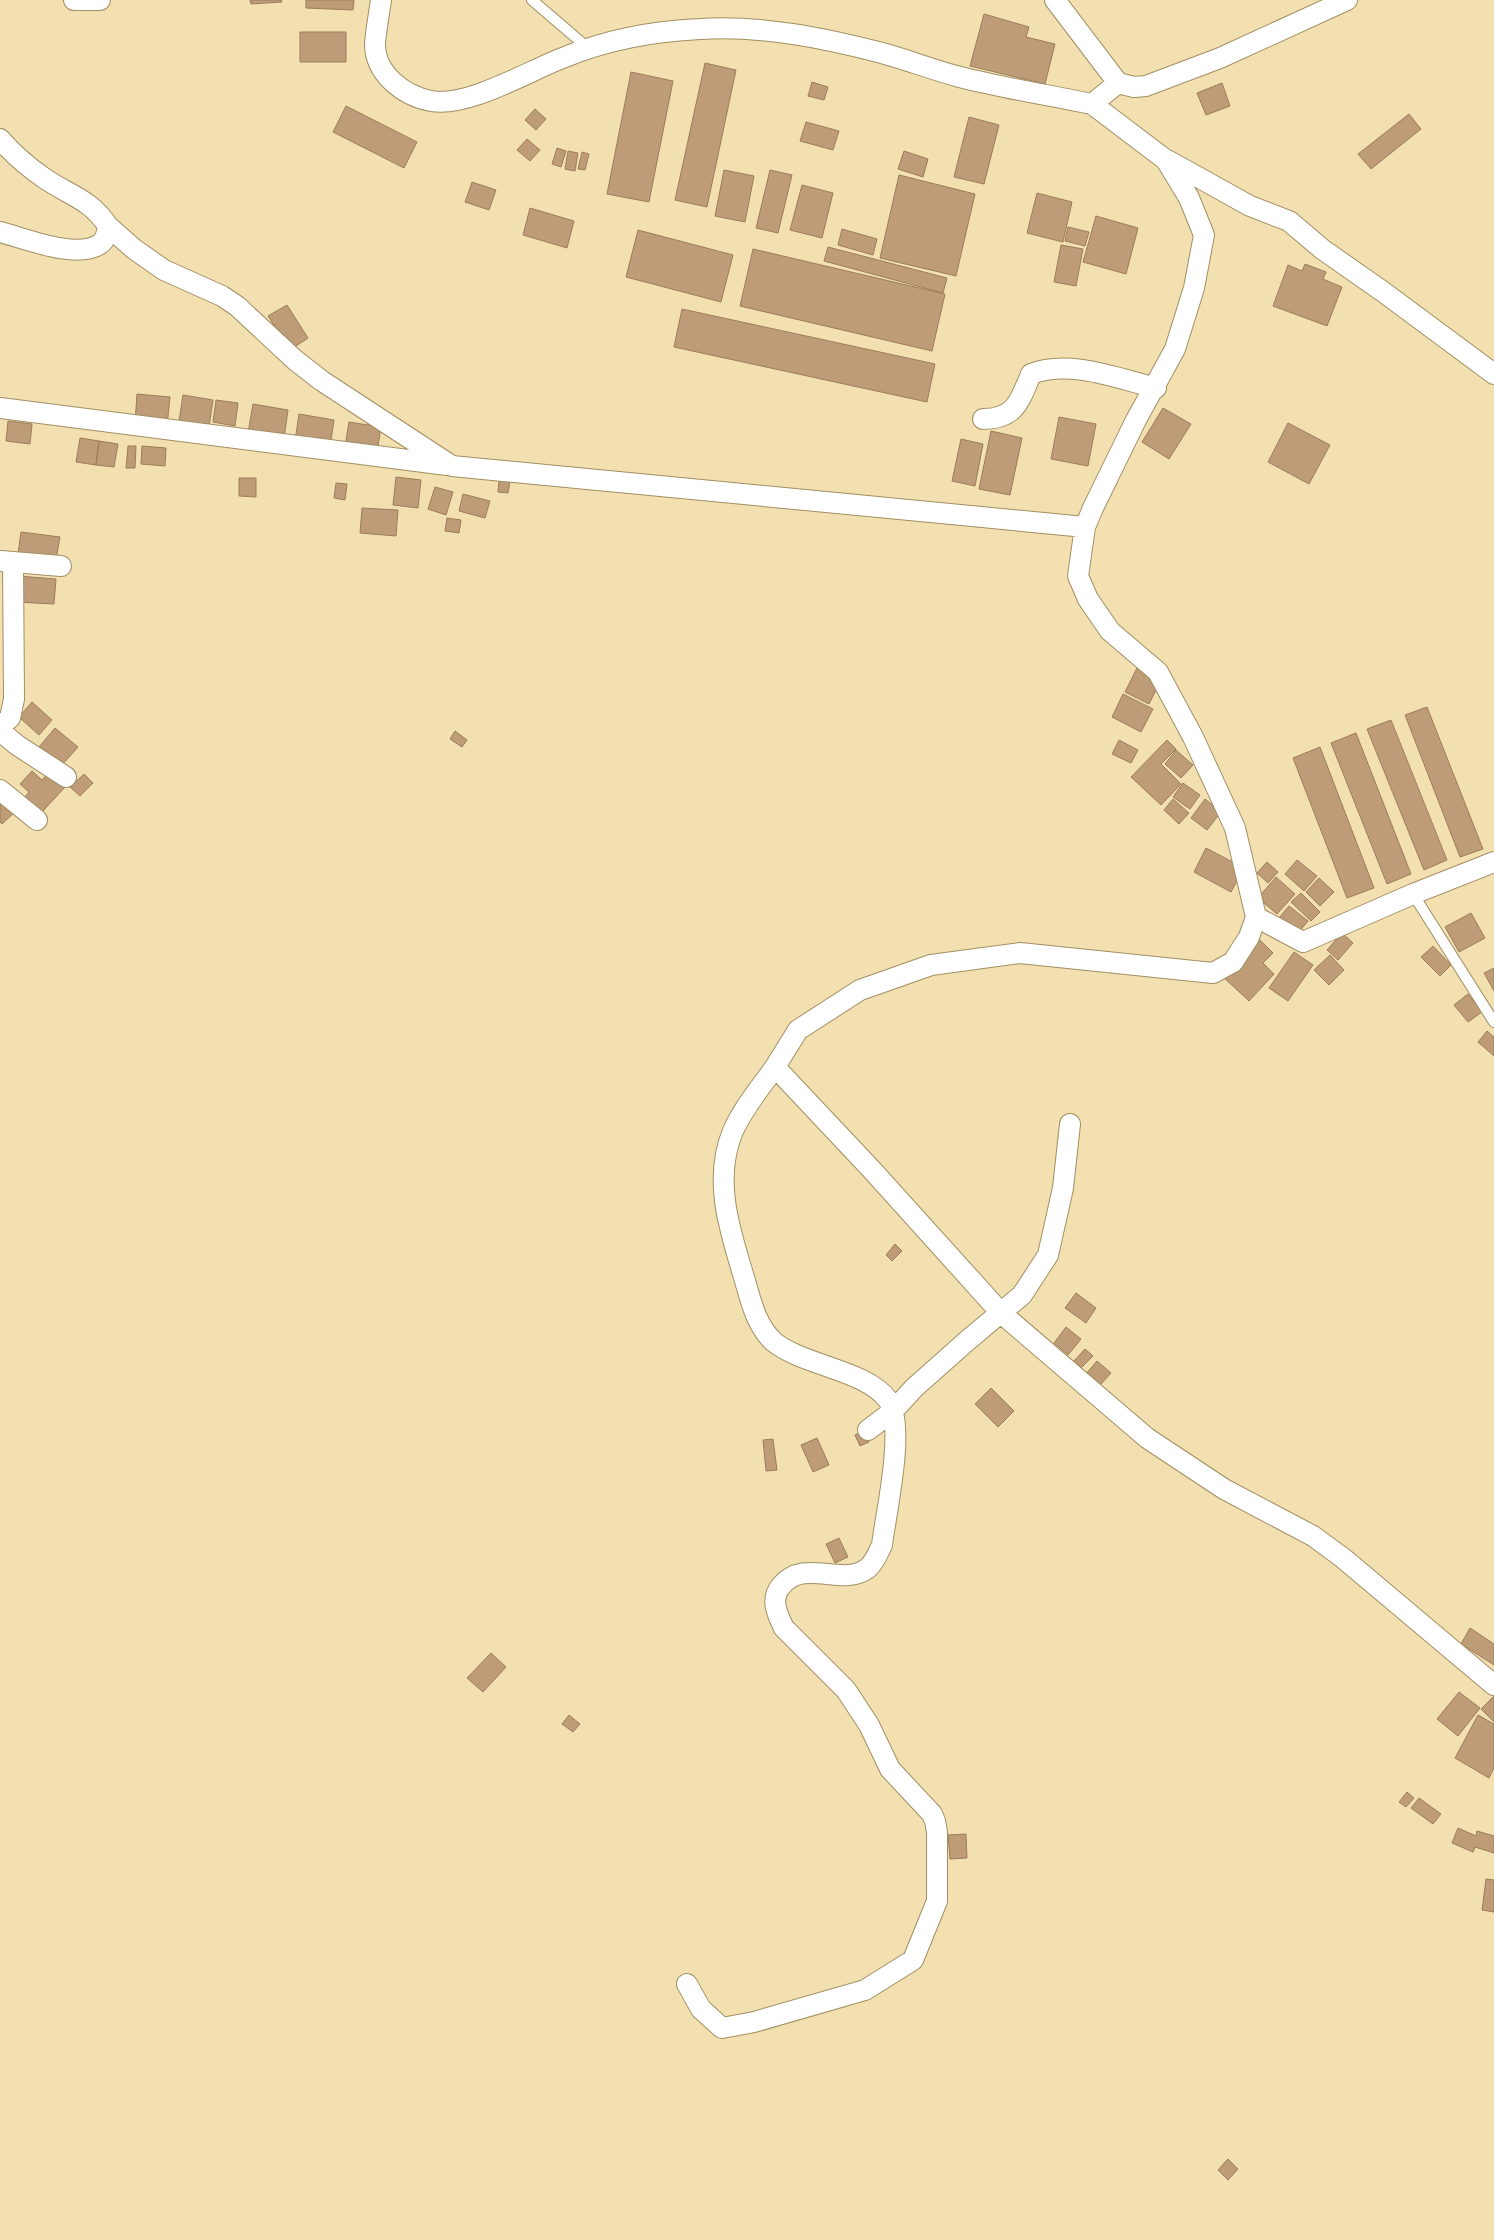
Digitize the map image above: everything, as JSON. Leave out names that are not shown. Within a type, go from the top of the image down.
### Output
[{"type":"street","points":[[74,0],[100,0]]},
{"type":"street","points":[[381,0],[375,45],[378,60],[387,76],[398,86],[414,96],[432,102],[454,100],[479,93],[589,49],[641,36],[701,29],[748,30],[815,38],[882,53],[960,77],[1092,104],[1166,160],[1250,206],[1289,221],[1322,249],[1494,374]]},
{"type":"street","points":[[1055,0],[1118,82],[1134,87],[1146,86],[1220,58],[1347,0]]},
{"type":"street","points":[[1092,104],[1118,82]]},
{"type":"street","points":[[0,139],[11,152],[44,178],[82,199],[100,213],[108,226],[134,249],[164,270],[230,301],[295,360],[322,381],[452,466]]},
{"type":"street","points":[[687,1984],[701,2009],[722,2028],[754,2022],[865,1990],[912,1960],[937,1901],[937,1832],[932,1814],[890,1770],[869,1725],[846,1690],[784,1628],[778,1616],[775,1602],[777,1591],[787,1579],[797,1573],[856,1573],[868,1568],[876,1559],[882,1545],[895,1449],[893,1411],[888,1400],[866,1383],[801,1357],[774,1341],[765,1331],[754,1311],[730,1231],[724,1202],[726,1152],[733,1130],[798,1030],[860,990],[932,964],[1020,953],[1213,973],[1233,962],[1250,937],[1256,917],[1235,828],[1193,738],[1158,672],[1110,631],[1088,599],[1078,576],[1085,527],[1136,420],[1156,388],[1175,349],[1194,288],[1204,235],[1189,198],[1166,160]]},
{"type":"street","points":[[0,232],[63,249],[82,250],[100,244],[106,237],[108,226]]},
{"type":"street","points":[[983,419],[993,419],[1014,410],[1020,402],[1031,374],[1044,369],[1074,369],[1156,388]]},
{"type":"street","points":[[0,408],[452,466],[1085,527]]},
{"type":"street","points":[[0,726],[10,718],[14,699],[7,561],[61,566]]},
{"type":"street","points":[[0,731],[17,745],[66,777]]},
{"type":"street","points":[[0,790],[36,820]]},
{"type":"street","points":[[1256,917],[1303,942],[1413,894],[1494,862]]},
{"type":"street","points":[[775,1068],[872,1170],[1001,1313],[1147,1438],[1224,1489],[1314,1536],[1343,1558],[1494,1685]]},
{"type":"street","points":[[868,1430],[893,1411],[914,1388],[1022,1295],[1048,1255],[1063,1188],[1070,1124]]},
{"type":"lane","points":[[532,0],[589,49]]},
{"type":"lane","points":[[1413,894],[1494,1022]]},
{"type":"building","points":[[250,0],[281,0],[282,2],[251,4]]},
{"type":"building","points":[[306,0],[354,0],[353,10],[306,8]]},
{"type":"building","points":[[984,14],[1029,27],[1026,37],[1055,44],[1045,84],[970,66]]},
{"type":"building","points":[[300,32],[346,32],[346,62],[300,62]]},
{"type":"building","points":[[705,63],[736,70],[707,207],[675,200]]},
{"type":"building","points":[[631,72],[673,81],[649,202],[607,194]]},
{"type":"building","points":[[812,82],[828,87],[824,100],[808,96]]},
{"type":"building","points":[[1222,83],[1230,106],[1206,115],[1197,93]]},
{"type":"building","points":[[346,106],[417,142],[404,168],[333,132]]},
{"type":"building","points":[[535,109],[546,119],[536,130],[525,120]]},
{"type":"building","points":[[1409,114],[1421,129],[1371,169],[1358,154]]},
{"type":"building","points":[[969,117],[999,125],[984,184],[954,177]]},
{"type":"building","points":[[806,122],[839,131],[833,150],[800,141]]},
{"type":"building","points":[[527,139],[540,150],[530,161],[517,150]]},
{"type":"building","points":[[557,148],[566,151],[561,167],[552,164]]},
{"type":"building","points":[[568,151],[578,153],[575,171],[565,169]]},
{"type":"building","points":[[904,151],[928,159],[923,177],[898,169]]},
{"type":"building","points":[[582,152],[589,154],[585,170],[578,169]]},
{"type":"building","points":[[724,170],[754,176],[745,222],[715,216]]},
{"type":"building","points":[[770,170],[792,175],[778,233],[756,228]]},
{"type":"building","points":[[899,175],[975,194],[956,276],[880,258]]},
{"type":"building","points":[[472,182],[496,190],[489,210],[465,202]]},
{"type":"building","points":[[802,185],[833,193],[822,238],[790,230]]},
{"type":"building","points":[[1037,193],[1072,202],[1063,242],[1027,233]]},
{"type":"building","points":[[530,208],[574,221],[567,248],[523,235]]},
{"type":"building","points":[[1096,216],[1138,228],[1126,274],[1083,262]]},
{"type":"building","points":[[1068,227],[1089,232],[1085,246],[1065,241]]},
{"type":"building","points":[[842,229],[877,239],[873,255],[838,245]]},
{"type":"building","points":[[638,230],[733,255],[721,302],[626,277]]},
{"type":"building","points":[[1061,245],[1083,249],[1076,286],[1054,282]]},
{"type":"building","points":[[828,247],[947,278],[943,293],[824,261]]},
{"type":"building","points":[[753,249],[945,294],[932,351],[740,306]]},
{"type":"building","points":[[1305,264],[1326,272],[1323,279],[1342,287],[1327,326],[1273,306],[1288,265],[1302,271]]},
{"type":"building","points":[[287,305],[308,338],[290,350],[268,316]]},
{"type":"building","points":[[682,309],[935,364],[927,402],[674,347]]},
{"type":"building","points":[[137,394],[170,397],[167,426],[135,423]]},
{"type":"building","points":[[183,395],[213,400],[209,426],[179,421]]},
{"type":"building","points":[[216,400],[238,403],[235,426],[213,422]]},
{"type":"building","points":[[253,404],[288,410],[284,438],[248,433]]},
{"type":"building","points":[[1163,408],[1191,424],[1169,459],[1142,442]]},
{"type":"building","points":[[299,414],[334,420],[330,447],[295,441]]},
{"type":"building","points":[[1059,417],[1096,424],[1088,466],[1051,459]]},
{"type":"building","points":[[8,421],[32,424],[30,444],[6,441]]},
{"type":"building","points":[[349,422],[381,427],[377,452],[345,447]]},
{"type":"building","points":[[1288,423],[1330,445],[1309,484],[1268,462]]},
{"type":"building","points":[[991,431],[1022,438],[1010,495],[979,489]]},
{"type":"building","points":[[80,438],[99,441],[96,465],[76,462]]},
{"type":"building","points":[[961,439],[983,444],[975,486],[952,481]]},
{"type":"building","points":[[99,441],[118,444],[114,467],[96,465]]},
{"type":"building","points":[[128,446],[136,446],[135,468],[126,468]]},
{"type":"building","points":[[142,446],[166,448],[165,466],[141,464]]},
{"type":"building","points":[[396,477],[421,480],[418,508],[393,505]]},
{"type":"building","points":[[239,478],[256,478],[256,497],[239,496]]},
{"type":"building","points":[[499,481],[510,482],[508,493],[498,492]]},
{"type":"building","points":[[336,483],[347,484],[345,500],[334,498]]},
{"type":"building","points":[[435,487],[453,492],[446,515],[428,509]]},
{"type":"building","points":[[463,494],[490,501],[485,518],[459,511]]},
{"type":"building","points":[[362,508],[398,510],[396,536],[360,533]]},
{"type":"building","points":[[447,518],[461,520],[459,533],[445,531]]},
{"type":"building","points":[[21,532],[60,537],[56,560],[18,554]]},
{"type":"building","points":[[18,576],[56,579],[54,604],[16,602]]},
{"type":"building","points":[[1137,668],[1161,680],[1149,704],[1125,692]]},
{"type":"building","points":[[1123,694],[1153,709],[1141,732],[1112,717]]},
{"type":"building","points":[[32,702],[52,720],[39,735],[19,717]]},
{"type":"building","points":[[1427,707],[1483,849],[1460,857],[1405,715]]},
{"type":"building","points":[[1391,720],[1447,860],[1424,870],[1367,729]]},
{"type":"building","points":[[55,728],[78,747],[61,766],[39,747]]},
{"type":"building","points":[[455,731],[467,740],[462,747],[450,739]]},
{"type":"building","points":[[1356,733],[1411,874],[1387,884],[1331,743]]},
{"type":"building","points":[[1119,740],[1138,750],[1131,763],[1112,754]]},
{"type":"building","points":[[1167,740],[1176,749],[1161,764],[1181,784],[1161,805],[1131,777]]},
{"type":"building","points":[[1320,747],[1374,888],[1347,898],[1293,758]]},
{"type":"building","points":[[1176,750],[1193,765],[1181,778],[1165,764]]},
{"type":"building","points":[[32,771],[42,780],[49,772],[66,786],[42,812],[25,797],[29,792],[20,784]]},
{"type":"building","points":[[84,774],[93,783],[80,796],[70,787]]},
{"type":"building","points":[[1183,783],[1200,795],[1190,809],[1173,797]]},
{"type":"building","points":[[0,798],[17,810],[2,824],[0,822]]},
{"type":"building","points":[[1173,799],[1189,813],[1179,824],[1164,810]]},
{"type":"building","points":[[1205,799],[1221,812],[1207,830],[1191,818]]},
{"type":"building","points":[[1206,848],[1244,868],[1231,892],[1194,872]]},
{"type":"building","points":[[1297,860],[1317,876],[1304,891],[1285,874]]},
{"type":"building","points":[[1267,862],[1278,872],[1268,883],[1257,873]]},
{"type":"building","points":[[1276,877],[1295,894],[1277,914],[1258,898]]},
{"type":"building","points":[[1319,878],[1334,892],[1320,906],[1306,892]]},
{"type":"building","points":[[1301,893],[1320,912],[1311,921],[1291,902]]},
{"type":"building","points":[[1289,906],[1308,921],[1298,933],[1279,918]]},
{"type":"building","points":[[1471,913],[1485,938],[1459,952],[1445,927]]},
{"type":"building","points":[[1342,933],[1353,943],[1338,960],[1327,950]]},
{"type":"building","points":[[1258,938],[1273,953],[1263,963],[1274,974],[1249,1001],[1222,976]]},
{"type":"building","points":[[1433,946],[1451,965],[1440,976],[1421,957]]},
{"type":"building","points":[[1294,952],[1313,965],[1288,1001],[1269,988]]},
{"type":"building","points":[[1330,955],[1344,970],[1329,985],[1314,970]]},
{"type":"building","points":[[1494,968],[1494,991],[1484,973]]},
{"type":"building","points":[[1468,994],[1482,1012],[1468,1022],[1454,1005]]},
{"type":"building","points":[[1487,1031],[1494,1037],[1494,1056],[1478,1042]]},
{"type":"building","points":[[895,1244],[902,1251],[892,1261],[886,1255]]},
{"type":"building","points":[[1076,1293],[1096,1308],[1086,1323],[1065,1308]]},
{"type":"building","points":[[1066,1327],[1081,1339],[1068,1355],[1054,1343]]},
{"type":"building","points":[[1085,1349],[1093,1356],[1080,1369],[1073,1362]]},
{"type":"building","points":[[1097,1361],[1111,1373],[1100,1385],[1086,1374]]},
{"type":"building","points":[[991,1388],[1014,1411],[998,1427],[975,1404]]},
{"type":"building","points":[[865,1431],[869,1442],[860,1446],[855,1435]]},
{"type":"building","points":[[817,1438],[829,1465],[813,1472],[801,1445]]},
{"type":"building","points":[[773,1439],[777,1470],[766,1471],[763,1440]]},
{"type":"building","points":[[839,1538],[848,1557],[835,1563],[826,1544]]},
{"type":"building","points":[[1470,1628],[1494,1644],[1494,1665],[1461,1644]]},
{"type":"building","points":[[491,1653],[506,1667],[483,1692],[467,1678]]},
{"type":"building","points":[[1459,1692],[1480,1708],[1458,1736],[1437,1719]]},
{"type":"building","points":[[1494,1696],[1494,1722],[1481,1709]]},
{"type":"building","points":[[569,1715],[580,1724],[573,1732],[562,1724]]},
{"type":"building","points":[[1478,1715],[1494,1724],[1494,1768],[1489,1778],[1455,1758]]},
{"type":"building","points":[[1407,1792],[1414,1798],[1406,1807],[1399,1802]]},
{"type":"building","points":[[1419,1798],[1441,1814],[1433,1824],[1411,1808]]},
{"type":"building","points":[[1458,1828],[1476,1836],[1477,1831],[1494,1836],[1494,1853],[1475,1847],[1473,1852],[1452,1843]]},
{"type":"building","points":[[966,1834],[967,1858],[950,1859],[948,1835]]},
{"type":"building","points":[[1486,1879],[1494,1880],[1494,1912],[1482,1910]]},
{"type":"building","points":[[1228,2159],[1238,2169],[1228,2180],[1218,2170]]}]
